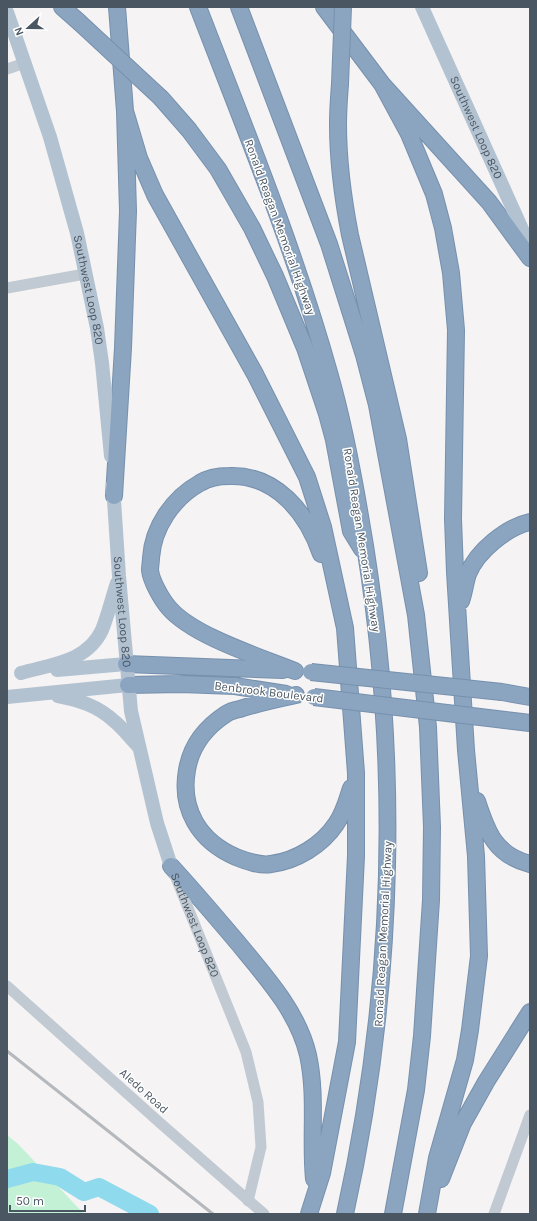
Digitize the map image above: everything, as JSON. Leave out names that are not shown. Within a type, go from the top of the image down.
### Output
[{"type":"highway","points":[[62,7],[161,98],[189,130],[218,169],[252,228],[275,276],[305,348],[334,440],[351,531],[367,557]]},
{"type":"highway","points":[[114,496],[124,348],[128,211],[125,110],[117,7]]},
{"type":"highway","name":"Ronald Reagan Memorial Highway","points":[[198,7],[293,257],[331,379],[348,449],[367,557],[378,640],[388,807],[388,852],[384,952],[377,1034],[345,1213]]},
{"type":"highway","points":[[239,7],[329,244],[364,355],[377,405],[416,615],[429,735],[432,827],[431,900],[421,1043],[416,1090],[393,1214]]},
{"type":"highway","points":[[324,7],[382,84],[489,202],[530,258]]},
{"type":"highway","points":[[343,7],[338,124],[340,164],[345,206],[350,236],[398,439],[423,598],[416,615]]},
{"type":"highway","points":[[382,84],[409,134],[434,194],[443,228],[451,274],[456,330],[453,519],[454,572],[466,750],[476,856],[478,956],[470,1030],[465,1060],[437,1158],[427,1214]]},
{"type":"highway","points":[[125,110],[139,158],[155,195],[255,374],[307,477],[323,527],[345,628],[356,773],[356,856],[347,1042],[322,1173],[309,1214]]},
{"type":"highway","points":[[303,672],[208,634],[186,622],[169,608],[156,586],[150,570],[151,551],[159,527],[168,512],[183,495],[201,482],[222,476],[240,475],[272,486],[288,498],[301,512],[316,539],[331,589],[341,609]]},
{"type":"highway","points":[[458,615],[469,573],[481,554],[500,535],[521,524],[530,522]]},
{"type":"highway","name":"Benbrook Boulevard","points":[[126,664],[303,672],[503,692],[530,697]]},
{"type":"highway","name":"Benbrook Boulevard","points":[[128,685],[181,684],[235,686],[314,698],[520,722]]},
{"type":"highway","points":[[503,692],[530,689]]},
{"type":"highway","points":[[296,695],[251,705],[227,713],[210,726],[196,743],[188,762],[185,782],[187,805],[196,825],[208,841],[227,853],[248,862],[270,865],[293,859],[309,850],[325,837],[336,825],[345,808],[356,773]]},
{"type":"highway","points":[[470,785],[491,836],[503,851],[516,861],[530,864]]},
{"type":"highway","points":[[171,866],[201,899],[268,979],[295,1019],[308,1055],[314,1120],[314,1171],[316,1192]]},
{"type":"highway","points":[[427,1214],[463,1123],[486,1082],[530,1012]]},
{"type":"main road","name":"Southwest Loop 820","points":[[422,7],[530,247]]},
{"type":"main road","name":"Southwest Loop 820","points":[[7,12],[50,137],[77,233],[86,274],[102,363],[110,439],[119,576],[131,711],[157,823],[171,866]]},
{"type":"main road","points":[[14,673],[71,659],[93,645],[102,629],[119,576]]},
{"type":"main road","name":"Benbrook Boulevard","points":[[14,673],[126,664]]},
{"type":"main road","name":"Benbrook Boulevard","points":[[7,697],[128,685]]},
{"type":"main road","points":[[38,693],[76,699],[98,709],[114,720],[138,746]]},
{"type":"street","points":[[7,69],[25,63]]},
{"type":"street","points":[[7,288],[86,274]]},
{"type":"street","name":"Southwest Loop 820","points":[[171,866],[196,932],[246,1052],[258,1102],[261,1147],[248,1201]]},
{"type":"street","name":"Aledo Road","points":[[7,986],[264,1214]]},
{"type":"street","points":[[494,1214],[530,1115]]},
{"type":"green space","points":[[7,1135],[18,1144],[84,1214],[7,1214]]},
{"type":"waterway","points":[[7,1179],[33,1172],[60,1177],[84,1192],[99,1187],[150,1214]]},
{"type":"railway","points":[[7,1051],[213,1214]]}]
